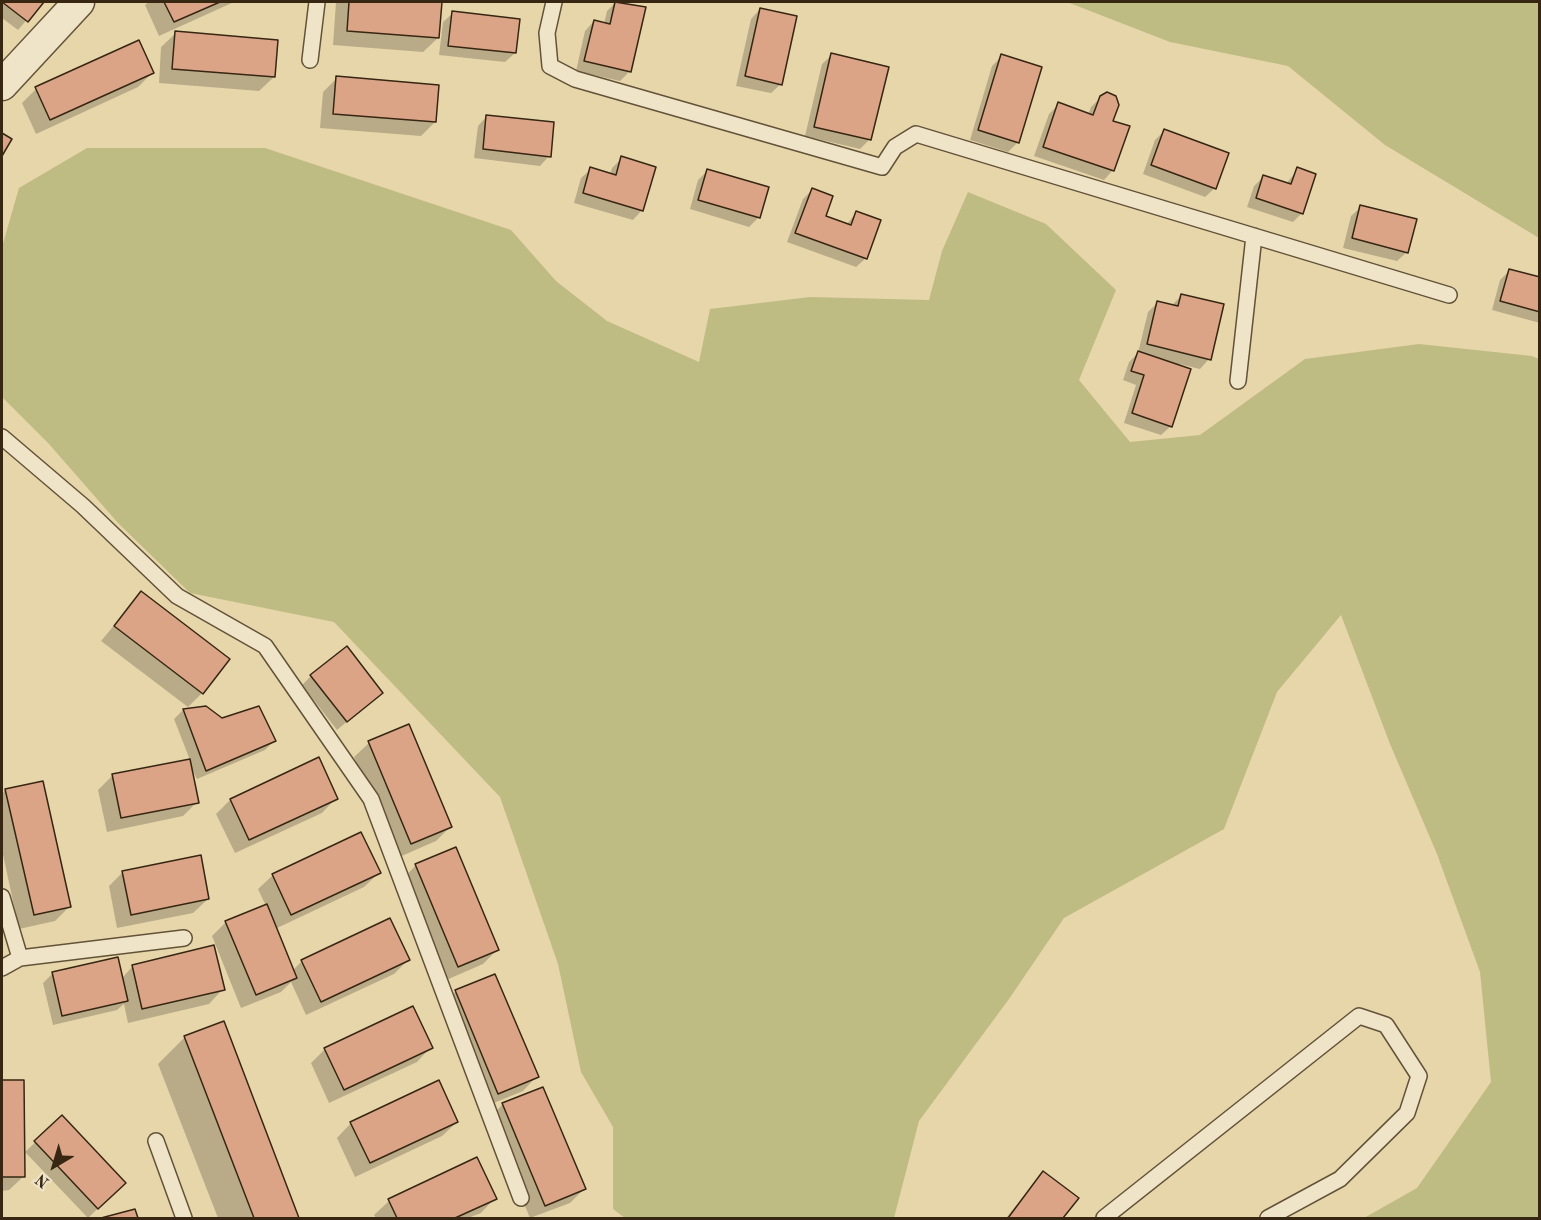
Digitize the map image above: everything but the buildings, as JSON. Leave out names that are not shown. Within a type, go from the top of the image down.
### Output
[{"type":"street","points":[[2,85],[79,2]]},
{"type":"lane","points":[[310,60],[317,2]]},
{"type":"lane","points":[[554,2],[547,33],[550,66],[575,79],[882,167],[895,147],[916,134],[1449,295]]},
{"type":"lane","points":[[1238,381],[1254,236]]},
{"type":"lane","points":[[2,436],[83,506],[177,596],[265,646],[371,800],[521,1198]]},
{"type":"lane","points":[[2,897],[20,957]]},
{"type":"lane","points":[[2,968],[20,957],[184,938]]},
{"type":"lane","points":[[1104,1218],[1359,1017],[1386,1025],[1419,1076],[1407,1113],[1340,1179],[1268,1218]]},
{"type":"lane","points":[[156,1141],[184,1218]]},
{"type":"shaded area","points":[[1067,2],[1539,2],[1539,238],[1385,145],[1288,66],[1170,42]]},
{"type":"shaded area","points":[[87,148],[265,148],[511,230],[556,281],[607,321],[699,362],[710,309],[810,297],[929,300],[942,251],[968,192],[1046,224],[1116,290],[1079,380],[1130,442],[1200,435],[1305,359],[1419,344],[1532,356],[1539,359],[1539,1218],[1364,1218],[1417,1188],[1491,1082],[1480,972],[1437,854],[1390,744],[1341,615],[1277,692],[1224,829],[1064,918],[1009,999],[919,1121],[894,1218],[625,1218],[613,1209],[613,1127],[581,1072],[558,964],[500,797],[334,622],[190,593],[118,523],[49,444],[2,397],[2,247],[19,188]]}]
